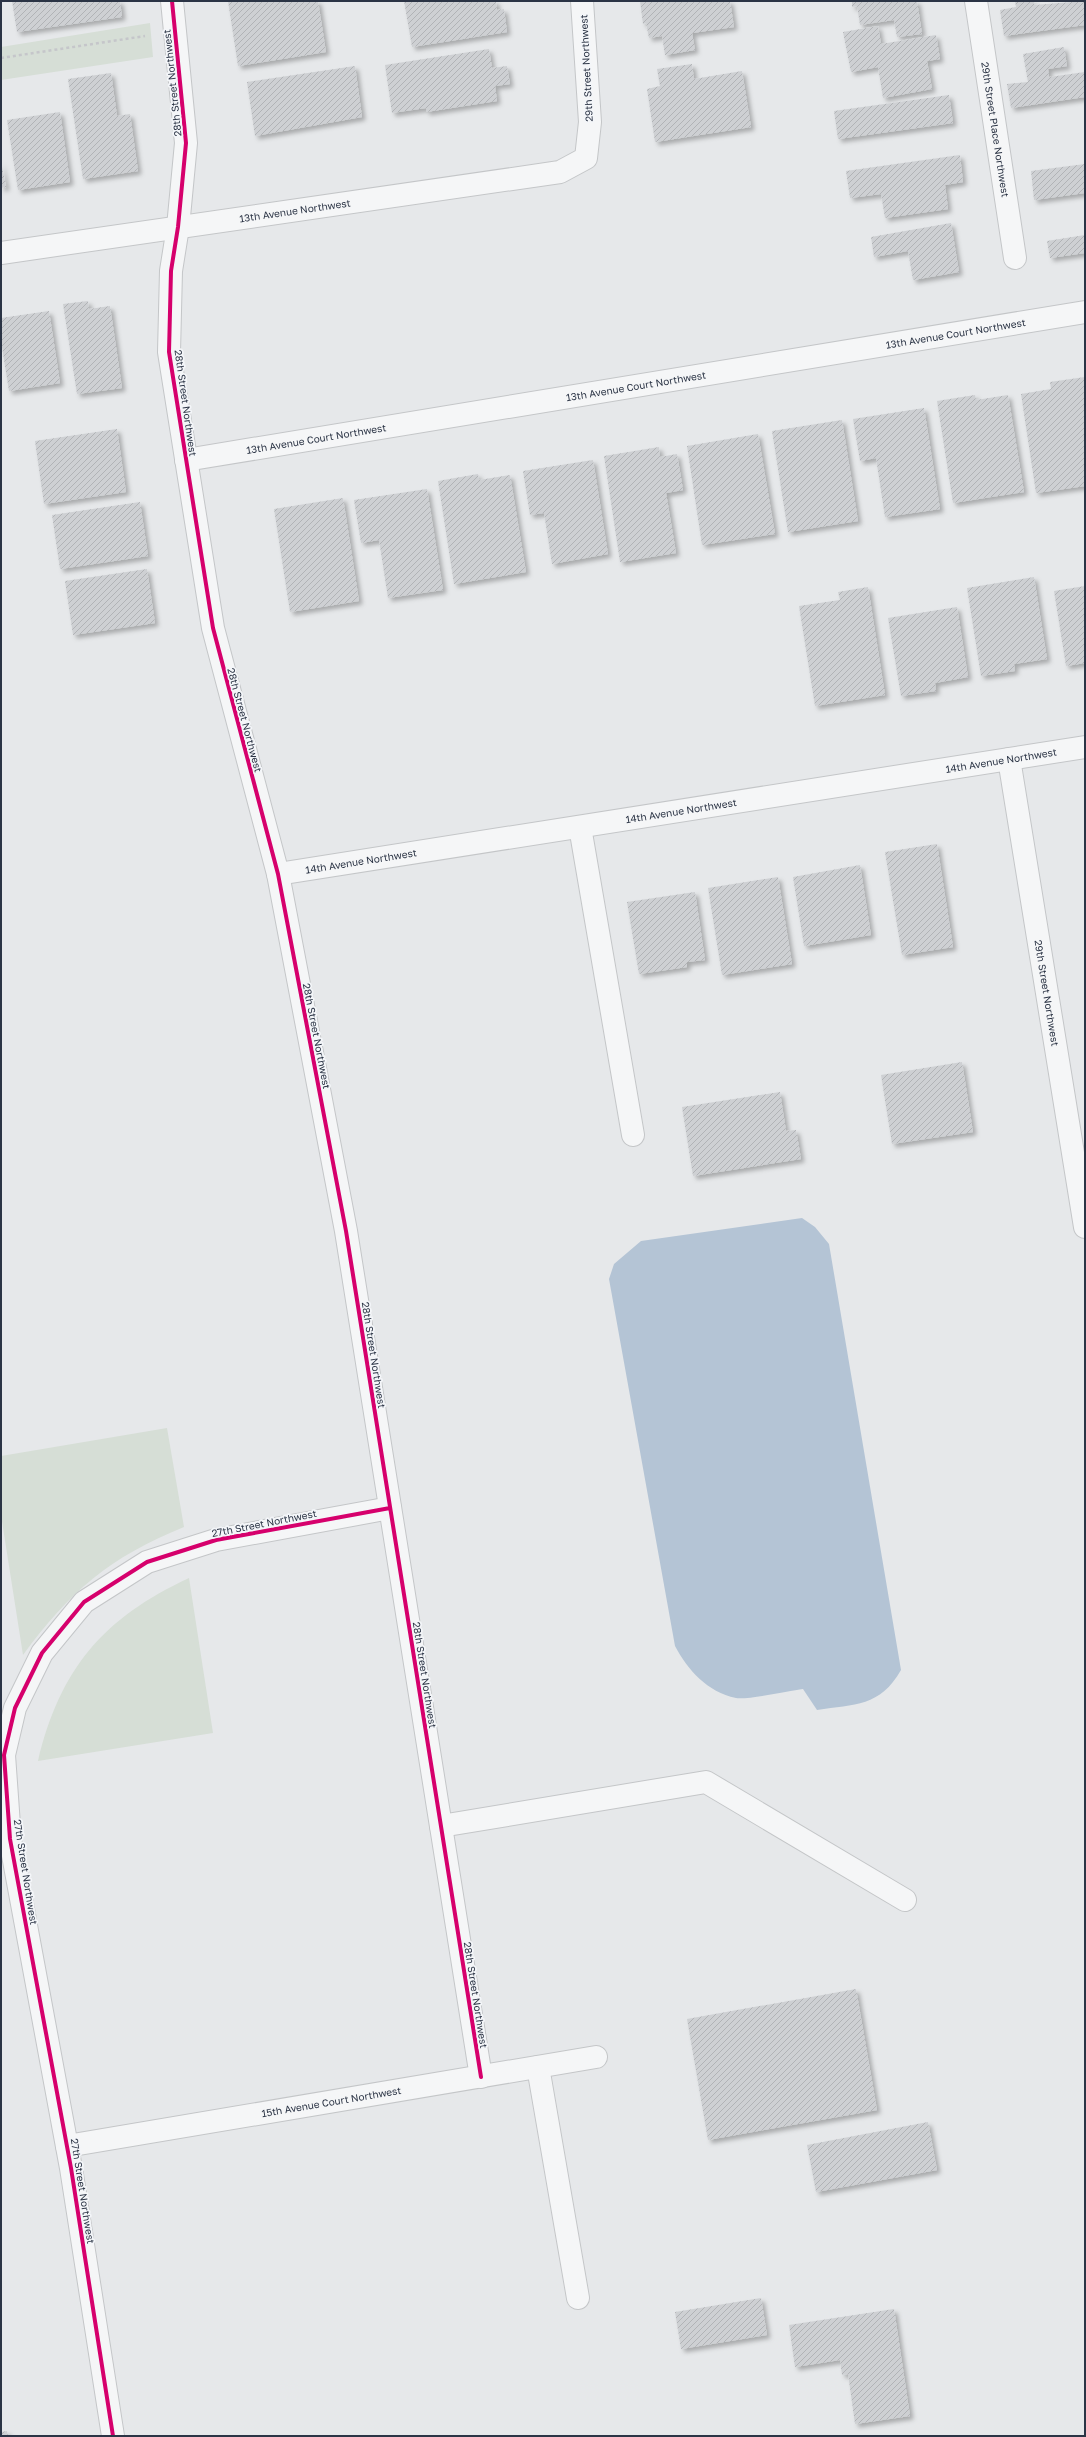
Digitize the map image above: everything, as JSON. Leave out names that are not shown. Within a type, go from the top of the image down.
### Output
[{"type":"street","name":"28th Street Northwest","points":[[172,1],[186,143],[178,227],[171,271],[169,352],[213,628],[278,874],[346,1231],[481,2077]]},
{"type":"street","name":"29th Street Northwest","points":[[582,1],[590,122],[586,158]]},
{"type":"street","name":"29th Street Place Northwest","points":[[976,1],[1015,258]]},
{"type":"street","name":"13th Avenue Northwest","points":[[1,253],[560,172],[586,158]]},
{"type":"street","name":"13th Avenue Court Northwest","points":[[186,460],[1085,312]]},
{"type":"street","name":"14th Avenue Northwest","points":[[278,874],[1085,747]]},
{"type":"street","name":"29th Street Northwest","points":[[1009,759],[1079,1153],[1085,1227]]},
{"type":"street","points":[[580,826],[633,1135]]},
{"type":"street","name":"27th Street Northwest","points":[[113,2436],[67,2146],[10,1839],[4,1755],[8,1709],[42,1653],[84,1602],[147,1562],[216,1540],[390,1508]]},
{"type":"street","points":[[441,1826],[706,1782],[905,1900]]},
{"type":"street","name":"15th Avenue Court Northwest","points":[[67,2146],[596,2057]]},
{"type":"street","points":[[538,2067],[578,2298]]},
{"type":"path","points":[[1,58],[175,31]]},
{"type":"shaded area","points":[[150,23],[153,57],[1,80],[1,47]]},
{"type":"shaded area","points":[[167,1428],[184,1527],[158,1538],[134,1551],[93,1578],[58,1612],[40,1632],[23,1655],[1,1515],[1,1456]]},
{"type":"shaded area","points":[[189,1578],[213,1733],[38,1761],[47,1728],[59,1699],[73,1673],[90,1650],[109,1629],[132,1611]]},
{"type":"water","points":[[802,1218],[815,1227],[829,1244],[901,1670],[893,1682],[884,1691],[865,1702],[817,1710],[803,1689],[749,1698],[736,1698],[716,1691],[692,1671],[675,1646],[609,1279],[614,1264],[641,1241]]},
{"type":"building","points":[[12,1],[120,1],[122,17],[17,32]]},
{"type":"building","points":[[228,1],[318,1],[326,52],[238,66]]},
{"type":"building","points":[[404,1],[496,1],[497,10],[504,9],[507,32],[412,47]]},
{"type":"building","points":[[640,1],[730,1],[734,27],[692,33],[695,50],[665,55],[662,36],[649,38],[646,23],[643,24]]},
{"type":"building","points":[[852,1],[917,1],[922,34],[897,37],[894,20],[860,25],[857,6],[852,7]]},
{"type":"building","points":[[1015,1],[1034,1],[1034,5],[1085,1],[1085,25],[1004,36],[1000,10],[1016,7]]},
{"type":"building","points":[[878,26],[881,44],[936,35],[940,59],[927,61],[932,89],[883,98],[878,67],[851,72],[843,32]]},
{"type":"building","points":[[1064,47],[1067,66],[1048,69],[1049,77],[1085,72],[1085,97],[1011,108],[1007,84],[1028,82],[1023,54]]},
{"type":"building","points":[[489,49],[492,68],[507,66],[510,84],[495,86],[497,101],[426,112],[426,108],[392,113],[385,65]]},
{"type":"building","points":[[692,64],[694,79],[742,71],[751,127],[655,142],[647,89],[660,86],[657,69]]},
{"type":"building","points":[[355,66],[362,117],[255,136],[247,82]]},
{"type":"building","points":[[111,73],[117,116],[130,114],[138,171],[83,179],[68,79]]},
{"type":"building","points":[[949,95],[953,123],[838,139],[834,111]]},
{"type":"building","points":[[60,112],[70,182],[18,190],[7,120]]},
{"type":"building","points":[[960,155],[963,182],[945,185],[948,209],[885,218],[881,194],[850,198],[846,171]]},
{"type":"building","points":[[1,161],[6,187],[1,188]]},
{"type":"building","points":[[1085,164],[1085,193],[1034,200],[1031,171]]},
{"type":"building","points":[[951,223],[959,272],[913,280],[908,251],[874,257],[871,237]]},
{"type":"building","points":[[1085,235],[1085,253],[1050,258],[1047,241]]},
{"type":"building","points":[[88,301],[89,309],[110,306],[122,388],[77,394],[63,304]]},
{"type":"building","points":[[49,311],[60,383],[9,391],[1,341],[1,318]]},
{"type":"building","points":[[1085,377],[1085,486],[1036,493],[1021,394],[1051,389],[1050,382]]},
{"type":"building","points":[[975,395],[976,400],[1008,395],[1024,492],[953,503],[937,401]]},
{"type":"building","points":[[924,408],[940,509],[885,517],[876,458],[860,461],[853,419]]},
{"type":"building","points":[[842,420],[858,521],[788,532],[772,431]]},
{"type":"building","points":[[117,429],[126,492],[44,504],[35,441]]},
{"type":"building","points":[[758,434],[775,534],[702,545],[687,446]]},
{"type":"building","points":[[659,447],[660,457],[677,454],[683,490],[666,493],[676,553],[620,562],[604,456]]},
{"type":"building","points":[[593,460],[608,554],[552,564],[544,513],[530,515],[523,471]]},
{"type":"building","points":[[478,474],[479,480],[510,475],[526,572],[454,584],[438,481]]},
{"type":"building","points":[[427,489],[443,590],[388,598],[379,540],[361,543],[354,500]]},
{"type":"building","points":[[343,498],[359,601],[290,612],[274,509]]},
{"type":"building","points":[[140,502],[148,556],[60,569],[52,515]]},
{"type":"building","points":[[147,569],[155,623],[73,635],[65,581]]},
{"type":"building","points":[[1034,577],[1047,659],[1014,664],[1015,671],[981,676],[967,588]]},
{"type":"building","points":[[1085,586],[1085,663],[1066,666],[1054,591]]},
{"type":"building","points":[[868,587],[885,695],[815,706],[799,606],[840,600],[838,592]]},
{"type":"building","points":[[957,607],[968,677],[935,683],[936,691],[901,696],[888,618]]},
{"type":"building","points":[[937,844],[953,947],[902,955],[885,852]]},
{"type":"building","points":[[860,865],[871,935],[804,946],[793,877]]},
{"type":"building","points":[[778,877],[792,964],[722,975],[708,888]]},
{"type":"building","points":[[695,892],[705,960],[687,962],[687,967],[639,974],[627,902]]},
{"type":"building","points":[[962,1062],[973,1132],[892,1144],[881,1075]]},
{"type":"building","points":[[780,1092],[786,1131],[796,1130],[801,1159],[693,1176],[682,1107]]},
{"type":"building","points":[[856,1989],[877,2110],[708,2140],[687,2019]]},
{"type":"building","points":[[928,2122],[937,2170],[816,2192],[807,2145]]},
{"type":"building","points":[[761,2298],[767,2335],[681,2349],[675,2312]]},
{"type":"building","points":[[894,2309],[910,2416],[855,2424],[848,2374],[842,2375],[840,2360],[795,2367],[789,2325]]},
{"type":"building","points":[[7,2431],[8,2436],[1,2436],[1,2432]]},
{"type":"cycle path","points":[[172,1],[186,143],[178,227],[171,271],[169,352],[213,628],[278,874],[346,1231],[481,2077]]},
{"type":"cycle path","points":[[113,2436],[71,2168],[10,1839],[4,1755],[15,1708],[42,1653],[84,1602],[147,1562],[216,1540],[390,1508]]}]
